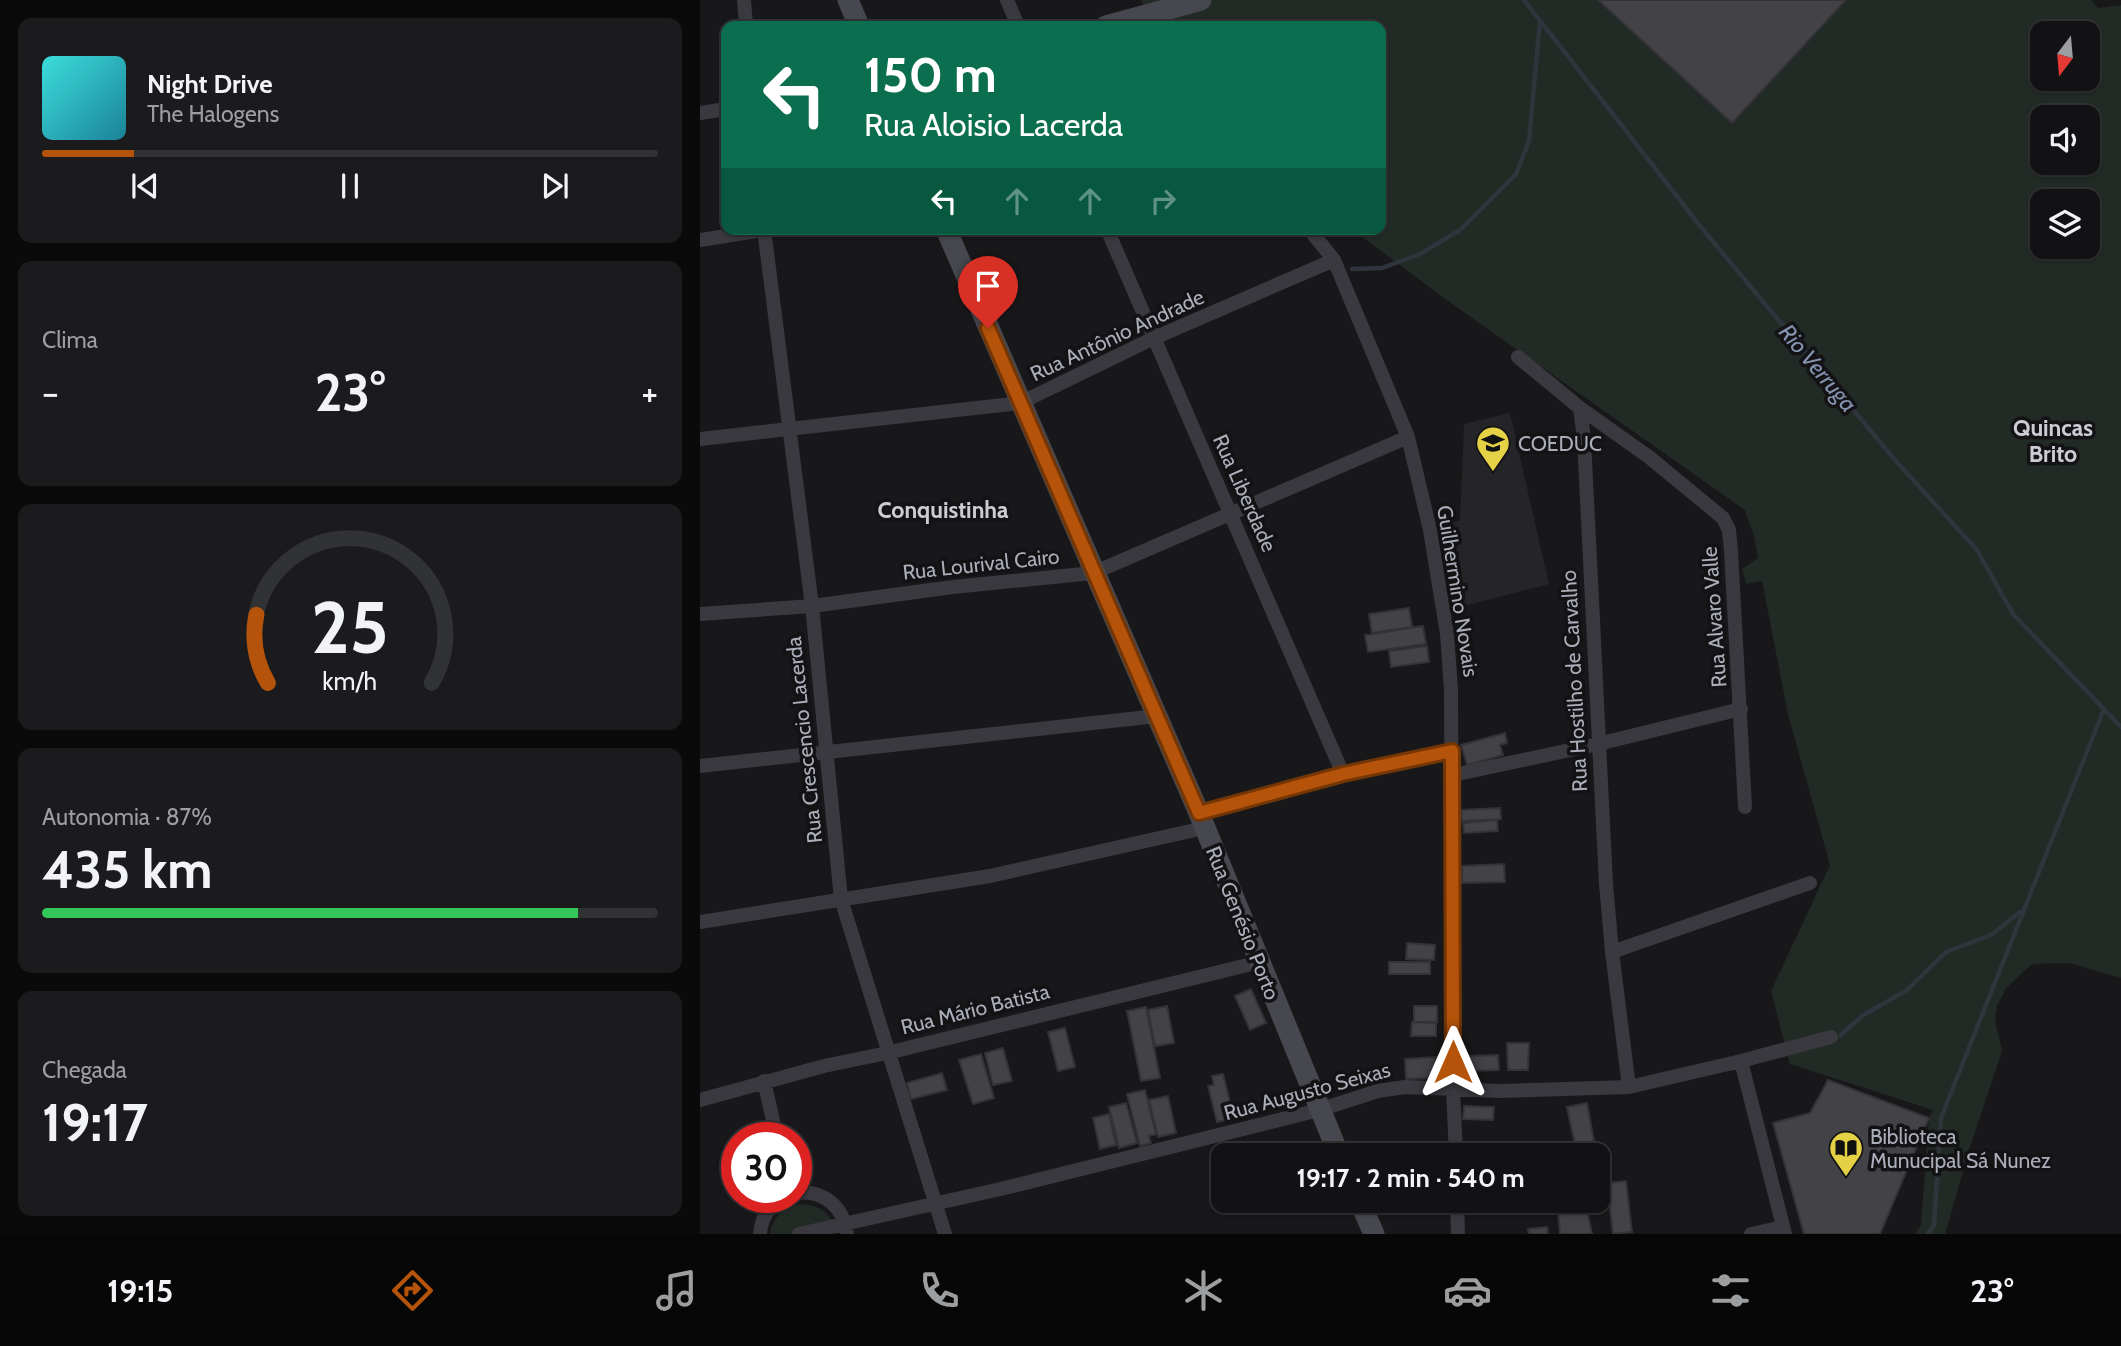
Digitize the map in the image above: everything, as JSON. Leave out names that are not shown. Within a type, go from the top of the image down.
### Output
[{"type":"street","points":[[744,0],[746,21]]},
{"type":"street","points":[[848,0],[857,21]]},
{"type":"street","points":[[1007,0],[1016,21]]},
{"type":"street","points":[[1138,21],[1201,0]]},
{"type":"street","points":[[700,113],[721,110]]},
{"type":"street","points":[[700,240],[732,235]]},
{"type":"street","name":"Rua Crescencio Lacerda","points":[[765,235],[811,606],[841,899],[945,1234]]},
{"type":"street","name":"Rua Genésio Porto","points":[[949,235],[1157,716],[1334,1143]]},
{"type":"street","name":"Rua Liberdade","points":[[1110,235],[1343,774]]},
{"type":"street","name":"Guilhermino Novais","points":[[1314,235],[1334,260],[1408,437],[1430,530],[1447,634],[1452,751],[1455,1143]]},
{"type":"street","name":"Rua Antônio Andrade","points":[[700,439],[1020,403],[1154,338],[1334,260]]},
{"type":"street","name":"Rua Alvaro Valle","points":[[1518,358],[1580,408],[1649,457],[1709,505],[1727,523],[1731,551],[1745,807]]},
{"type":"street","name":"Rua Hostilho de Carvalho","points":[[1580,408],[1584,439],[1598,744],[1612,952],[1629,1087]]},
{"type":"street","name":"Rua Lourival Cairo","points":[[700,614],[811,606],[953,587],[1093,573],[1408,437]]},
{"type":"street","points":[[1452,775],[1598,744],[1741,709]]},
{"type":"street","points":[[700,765],[1157,716]]},
{"type":"street","points":[[700,922],[989,876],[1201,820],[1343,774],[1452,751]]},
{"type":"street","points":[[1612,952],[1810,883]]},
{"type":"street","name":"Rua Mário Batista","points":[[700,1100],[764,1081],[1260,962]]},
{"type":"street","name":"Rua Augusto Seixas","points":[[799,1234],[846,1229],[1319,1110],[1378,1091],[1405,1087],[1500,1091],[1629,1087],[1831,1037]]},
{"type":"street","points":[[1741,1061],[1784,1230],[1751,1234]]},
{"type":"street","points":[[764,1081],[774,1122]]},
{"type":"street","points":[[812,1193],[831,1201],[840,1211],[846,1229]]},
{"type":"street","points":[[760,1234],[766,1213]]},
{"type":"street","points":[[1365,1213],[1374,1234]]},
{"type":"street","points":[[1457,1213],[1458,1234]]},
{"type":"shaded area","points":[[1141,0],[2091,0],[2098,8],[2121,5],[2121,978],[2070,963],[2032,964],[2006,988],[1997,1006],[1995,1020],[2002,1051],[1945,1234],[1915,1234],[1921,1225],[1929,1118],[1933,1110],[1790,1064],[1771,991],[1830,865],[1788,714],[1762,581],[1746,584],[1742,569],[1758,558],[1745,510],[1448,301],[1360,235],[1386,235],[1386,21],[1152,21]]},
{"type":"shaded area","name":"COEDUC","points":[[1510,413],[1549,584],[1460,607],[1443,524],[1460,521],[1464,424]]},
{"type":"shaded area","points":[[812,1206],[817,1207],[831,1220],[836,1234],[770,1234],[778,1215],[812,1213]]},
{"type":"building","points":[[1598,0],[1846,0],[1732,123]]},
{"type":"building","points":[[1409,608],[1412,627],[1372,633],[1369,614]]},
{"type":"building","points":[[1423,626],[1426,644],[1368,652],[1365,635]]},
{"type":"building","points":[[1427,646],[1429,662],[1391,667],[1389,651]]},
{"type":"building","points":[[1505,733],[1507,743],[1500,745],[1503,755],[1467,765],[1461,745]]},
{"type":"building","points":[[1500,808],[1501,819],[1462,821],[1461,810]]},
{"type":"building","points":[[1497,820],[1498,831],[1464,833],[1463,823]]},
{"type":"building","points":[[1504,864],[1505,882],[1462,883],[1462,866]]},
{"type":"building","points":[[1407,943],[1435,945],[1434,960],[1406,959]]},
{"type":"building","points":[[1389,962],[1430,962],[1430,974],[1389,974]]},
{"type":"building","points":[[1251,989],[1266,1023],[1250,1030],[1235,996]]},
{"type":"building","points":[[1167,1006],[1174,1043],[1155,1046],[1148,1010]]},
{"type":"building","points":[[1414,1006],[1437,1006],[1437,1022],[1414,1022]]},
{"type":"building","points":[[1146,1007],[1160,1078],[1141,1081],[1127,1011]]},
{"type":"building","points":[[1412,1022],[1436,1023],[1436,1036],[1411,1036]]},
{"type":"building","points":[[1065,1028],[1075,1067],[1058,1071],[1048,1032]]},
{"type":"building","points":[[1507,1043],[1529,1043],[1528,1070],[1508,1070]]},
{"type":"building","points":[[1003,1048],[1012,1081],[993,1085],[985,1053]]},
{"type":"building","points":[[981,1054],[994,1098],[973,1104],[959,1060]]},
{"type":"building","points":[[1498,1055],[1499,1070],[1466,1071],[1465,1056]]},
{"type":"building","points":[[1436,1057],[1437,1078],[1406,1079],[1405,1059]]},
{"type":"building","points":[[942,1073],[947,1090],[911,1099],[907,1083]]},
{"type":"building","points":[[1223,1074],[1234,1118],[1217,1122],[1208,1086],[1214,1085],[1212,1076]]},
{"type":"building","name":"Biblioteca Munucipal Sá Nunez","points":[[1828,1080],[1929,1118],[1880,1234],[1804,1234],[1773,1123],[1810,1113]]},
{"type":"building","points":[[1145,1090],[1156,1134],[1149,1136],[1151,1143],[1140,1146],[1127,1094]]},
{"type":"building","points":[[1168,1096],[1176,1133],[1158,1137],[1149,1100]]},
{"type":"building","points":[[1126,1103],[1137,1143],[1119,1148],[1109,1107]]},
{"type":"building","points":[[1587,1103],[1594,1141],[1575,1143],[1567,1107]]},
{"type":"building","points":[[1464,1106],[1494,1107],[1493,1120],[1463,1119]]},
{"type":"building","points":[[1109,1114],[1116,1145],[1100,1149],[1093,1118]]},
{"type":"building","points":[[1626,1181],[1632,1232],[1613,1234],[1610,1183]]},
{"type":"building","points":[[1558,1213],[1588,1213],[1592,1234],[1560,1234]]},
{"type":"building","points":[[1547,1227],[1548,1234],[1529,1234],[1528,1229]]},
{"type":"waterway","name":"Rio Verruga","points":[[1524,0],[1700,226],[1895,460],[1977,550],[2013,614],[2121,727]]},
{"type":"waterway","points":[[1352,269],[1382,268],[1420,254],[1460,230],[1516,174],[1529,141],[1540,21]]},
{"type":"waterway","points":[[1928,1234],[1934,1225],[1941,1118],[2104,709]]},
{"type":"waterway","points":[[1841,1035],[1862,1016],[1907,990],[1946,952],[1991,935],[2020,912]]},
{"type":"place","name":"COEDUC","points":[[1493,473]]},
{"type":"place","name":"Biblioteca Munucipal Sá Nunez","points":[[1846,1178]]},
{"type":"district","name":"Quincas Brito","points":[[2053,441]]},
{"type":"district","name":"Conquistinha","points":[[943,510]]},
{"type":"route","points":[[988,328],[1199,813],[1343,774],[1452,751],[1453,1062]]}]
